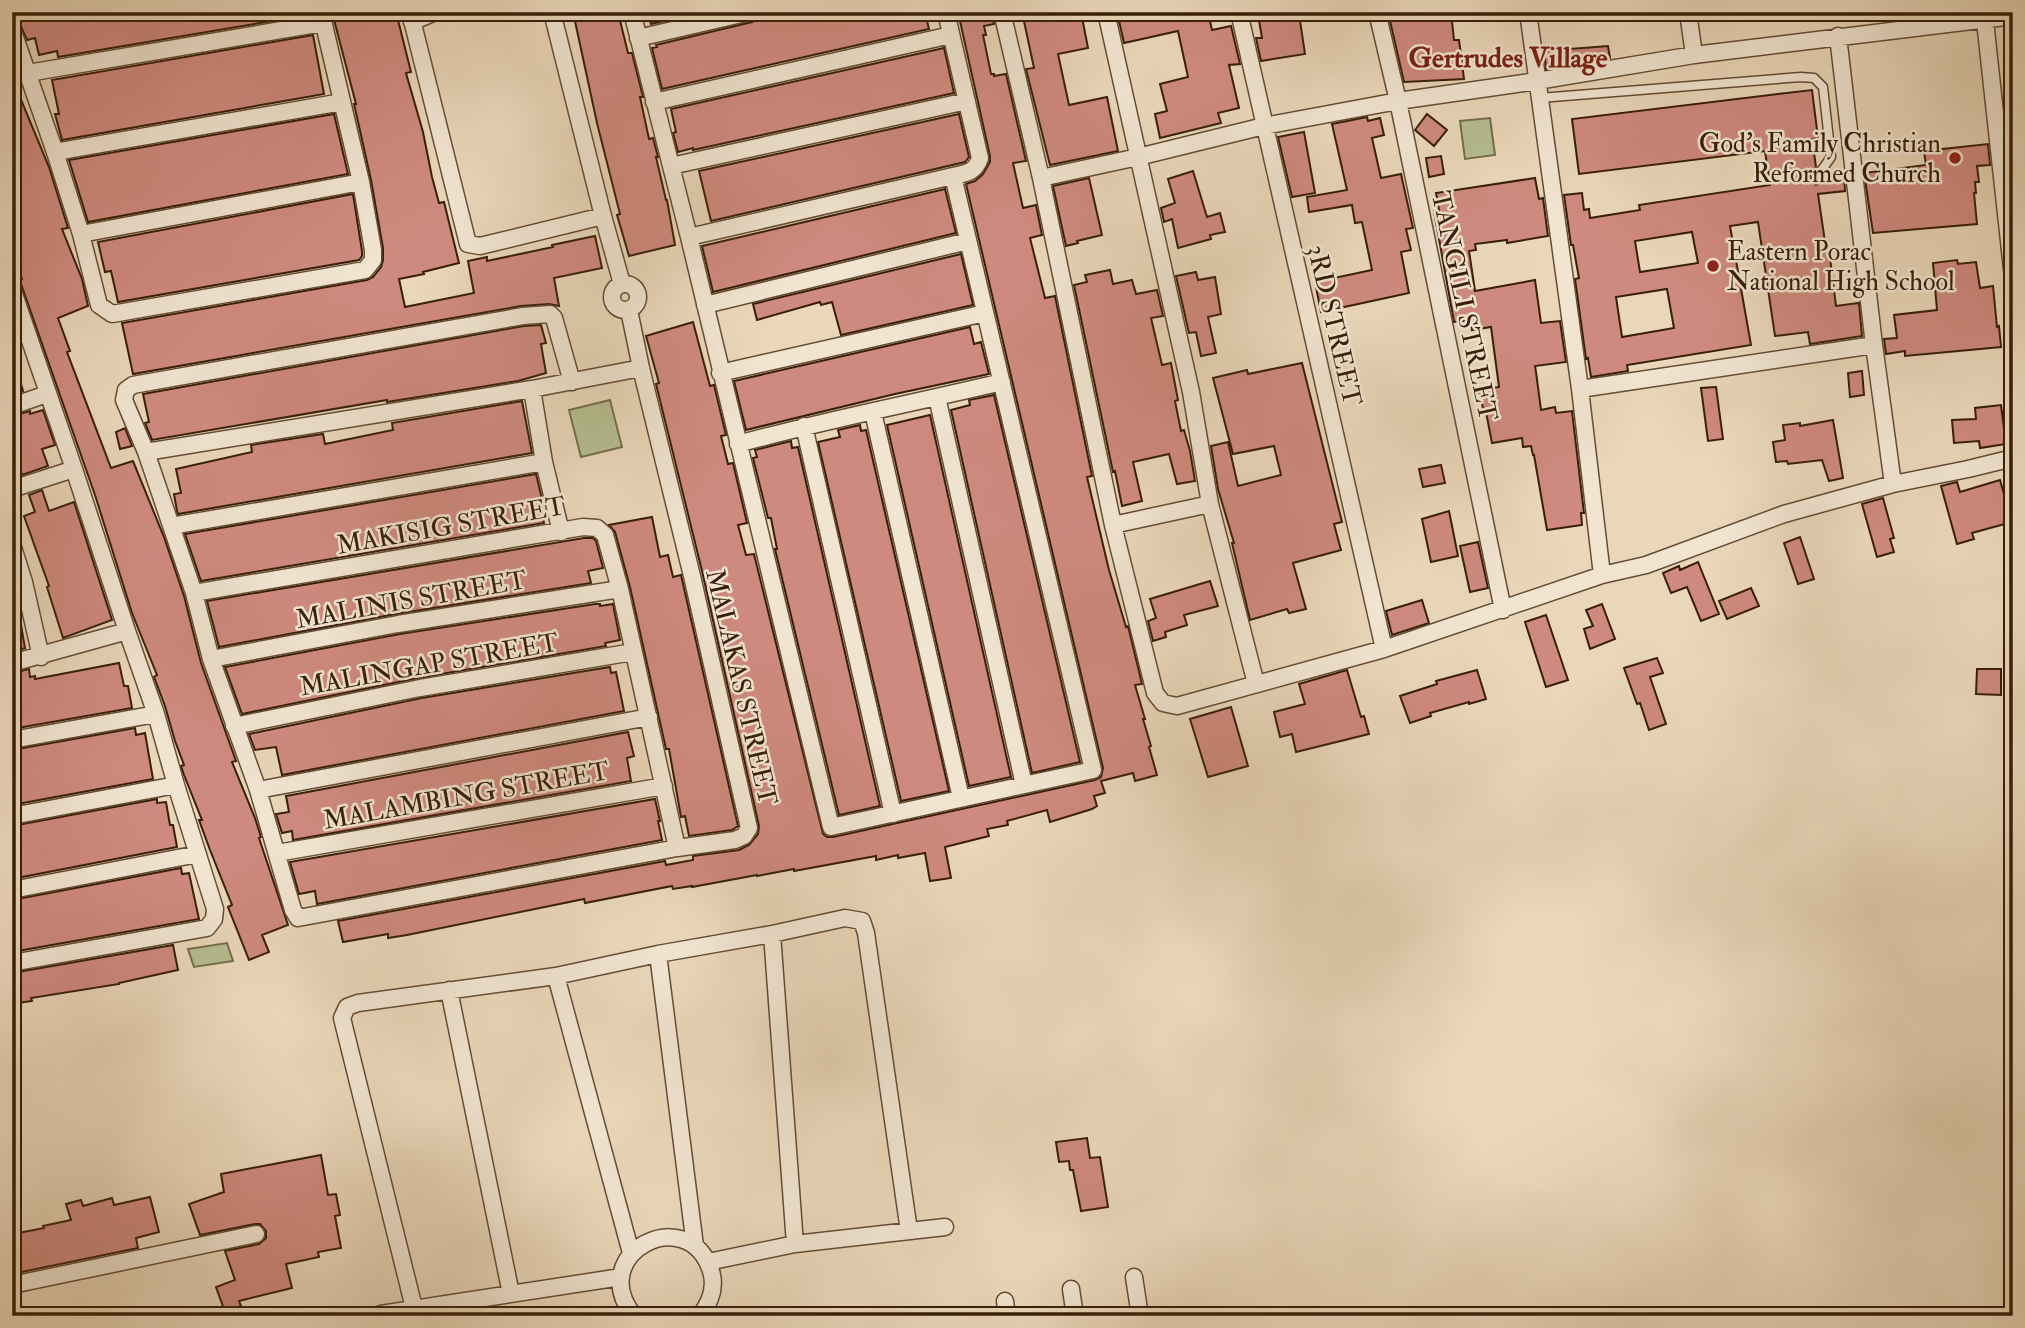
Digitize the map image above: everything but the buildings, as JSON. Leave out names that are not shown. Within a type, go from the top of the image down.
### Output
[{"type":"street","points":[[435,12],[411,17],[468,244],[480,246],[603,216],[552,12]]},
{"type":"street","points":[[632,12],[831,827],[1093,770],[953,176]]},
{"type":"street","points":[[638,38],[750,12]]},
{"type":"street","points":[[689,237],[953,176],[977,167],[980,159],[946,12]]},
{"type":"street","points":[[1002,12],[1041,178],[1113,524],[1154,693],[1163,703],[1177,706],[1384,649],[1602,575],[1646,565],[1784,514],[1893,484],[2013,458]]},
{"type":"street","points":[[1106,12],[1191,392],[1210,504],[1256,684]]},
{"type":"street","name":"3RD STREET","points":[[1238,12],[1384,649]]},
{"type":"street","name":"TANGILI STREET","points":[[1377,12],[1503,610]]},
{"type":"street","points":[[1528,12],[1580,389],[1602,575]]},
{"type":"street","points":[[1688,12],[1694,55]]},
{"type":"street","points":[[1041,178],[1264,126],[1398,102],[1694,55],[1984,16],[2013,16]]},
{"type":"street","points":[[1984,16],[2004,115],[2013,278]]},
{"type":"street","points":[[12,29],[81,234],[99,304],[112,314],[365,270],[373,260],[361,182],[322,18],[29,73]]},
{"type":"street","points":[[654,102],[951,35]]},
{"type":"street","points":[[1838,36],[1893,484]]},
{"type":"street","points":[[671,166],[967,101]]},
{"type":"street","points":[[55,152],[342,102]]},
{"type":"street","points":[[81,234],[361,182]]},
{"type":"street","name":"MALAKAS STREET","points":[[277,853],[293,910],[298,918],[677,848],[735,840],[744,836],[749,828],[692,576],[641,368],[629,310],[636,305],[639,298],[637,290],[630,284],[622,284],[603,216]]},
{"type":"street","points":[[705,305],[968,242]]},
{"type":"street","points":[[12,288],[19,329],[47,394],[74,469],[156,714],[215,909],[214,919],[207,928],[12,963]]},
{"type":"street","points":[[720,373],[985,313]]},
{"type":"street","points":[[277,853],[258,790],[211,659],[194,593],[146,452],[124,400],[126,390],[132,385],[523,316],[550,314],[554,318],[572,382]]},
{"type":"street","points":[[1580,389],[1874,345]]},
{"type":"street","points":[[146,452],[532,389],[641,368]]},
{"type":"street","points":[[738,444],[804,426],[1002,382]]},
{"type":"street","points":[[532,389],[544,462],[561,532]]},
{"type":"street","points":[[12,406],[47,394]]},
{"type":"street","points":[[937,397],[1024,785]]},
{"type":"street","points":[[873,412],[961,799]]},
{"type":"street","points":[[804,426],[893,814]]},
{"type":"street","points":[[171,526],[544,462]]},
{"type":"street","points":[[12,489],[74,469]]},
{"type":"street","points":[[1113,524],[1210,504]]},
{"type":"street","name":"MAKISIG STREET","points":[[194,593],[583,527],[597,528],[605,535],[620,589],[677,848]]},
{"type":"street","points":[[12,544],[18,584],[41,656]]},
{"type":"street","name":"MALINIS STREET","points":[[211,659],[398,624],[620,589]]},
{"type":"street","points":[[12,663],[127,631]]},
{"type":"street","name":"MALINGAP STREET","points":[[234,726],[420,688],[633,652]]},
{"type":"street","points":[[12,740],[156,714]]},
{"type":"street","points":[[258,790],[649,718]]},
{"type":"street","points":[[12,816],[176,785]]},
{"type":"street","name":"MALAMBING STREET","points":[[277,853],[664,786]]},
{"type":"street","points":[[12,890],[198,854]]},
{"type":"street","points":[[414,1308],[342,1018],[347,1007],[358,1003],[555,976],[845,918],[862,921],[866,933],[909,1231]]},
{"type":"street","points":[[772,934],[795,1244]]},
{"type":"street","points":[[658,954],[695,1246]]},
{"type":"street","points":[[555,976],[632,1253]]},
{"type":"street","points":[[449,990],[511,1294]]},
{"type":"street","points":[[708,1262],[795,1244],[945,1227]]},
{"type":"street","points":[[12,1284],[256,1234]]},
{"type":"street","points":[[634,1316],[626,1306],[621,1292],[621,1277],[625,1264],[642,1244],[655,1238],[668,1237],[682,1239],[695,1246],[708,1262],[713,1289],[709,1303],[700,1316]]},
{"type":"street","points":[[381,1314],[621,1277]]},
{"type":"street","points":[[1134,1278],[1140,1316]]},
{"type":"street","points":[[1071,1289],[1075,1316]]},
{"type":"lane","points":[[1540,98],[1814,78],[1823,87],[1831,158],[1816,178]]},
{"type":"green space","points":[[1490,118],[1495,155],[1465,159],[1460,121]]},
{"type":"green space","points":[[610,400],[622,447],[581,457],[569,410]]},
{"type":"green space","points":[[227,943],[233,961],[194,967],[188,949]]},
{"type":"place","name":"God's Family Christian Reformed Church","points":[[1955,158]]},
{"type":"place","name":"Eastern Porac National High School","points":[[1713,266]]},
{"type":"district","name":"Gertrudes Village","points":[[1508,57]]}]
